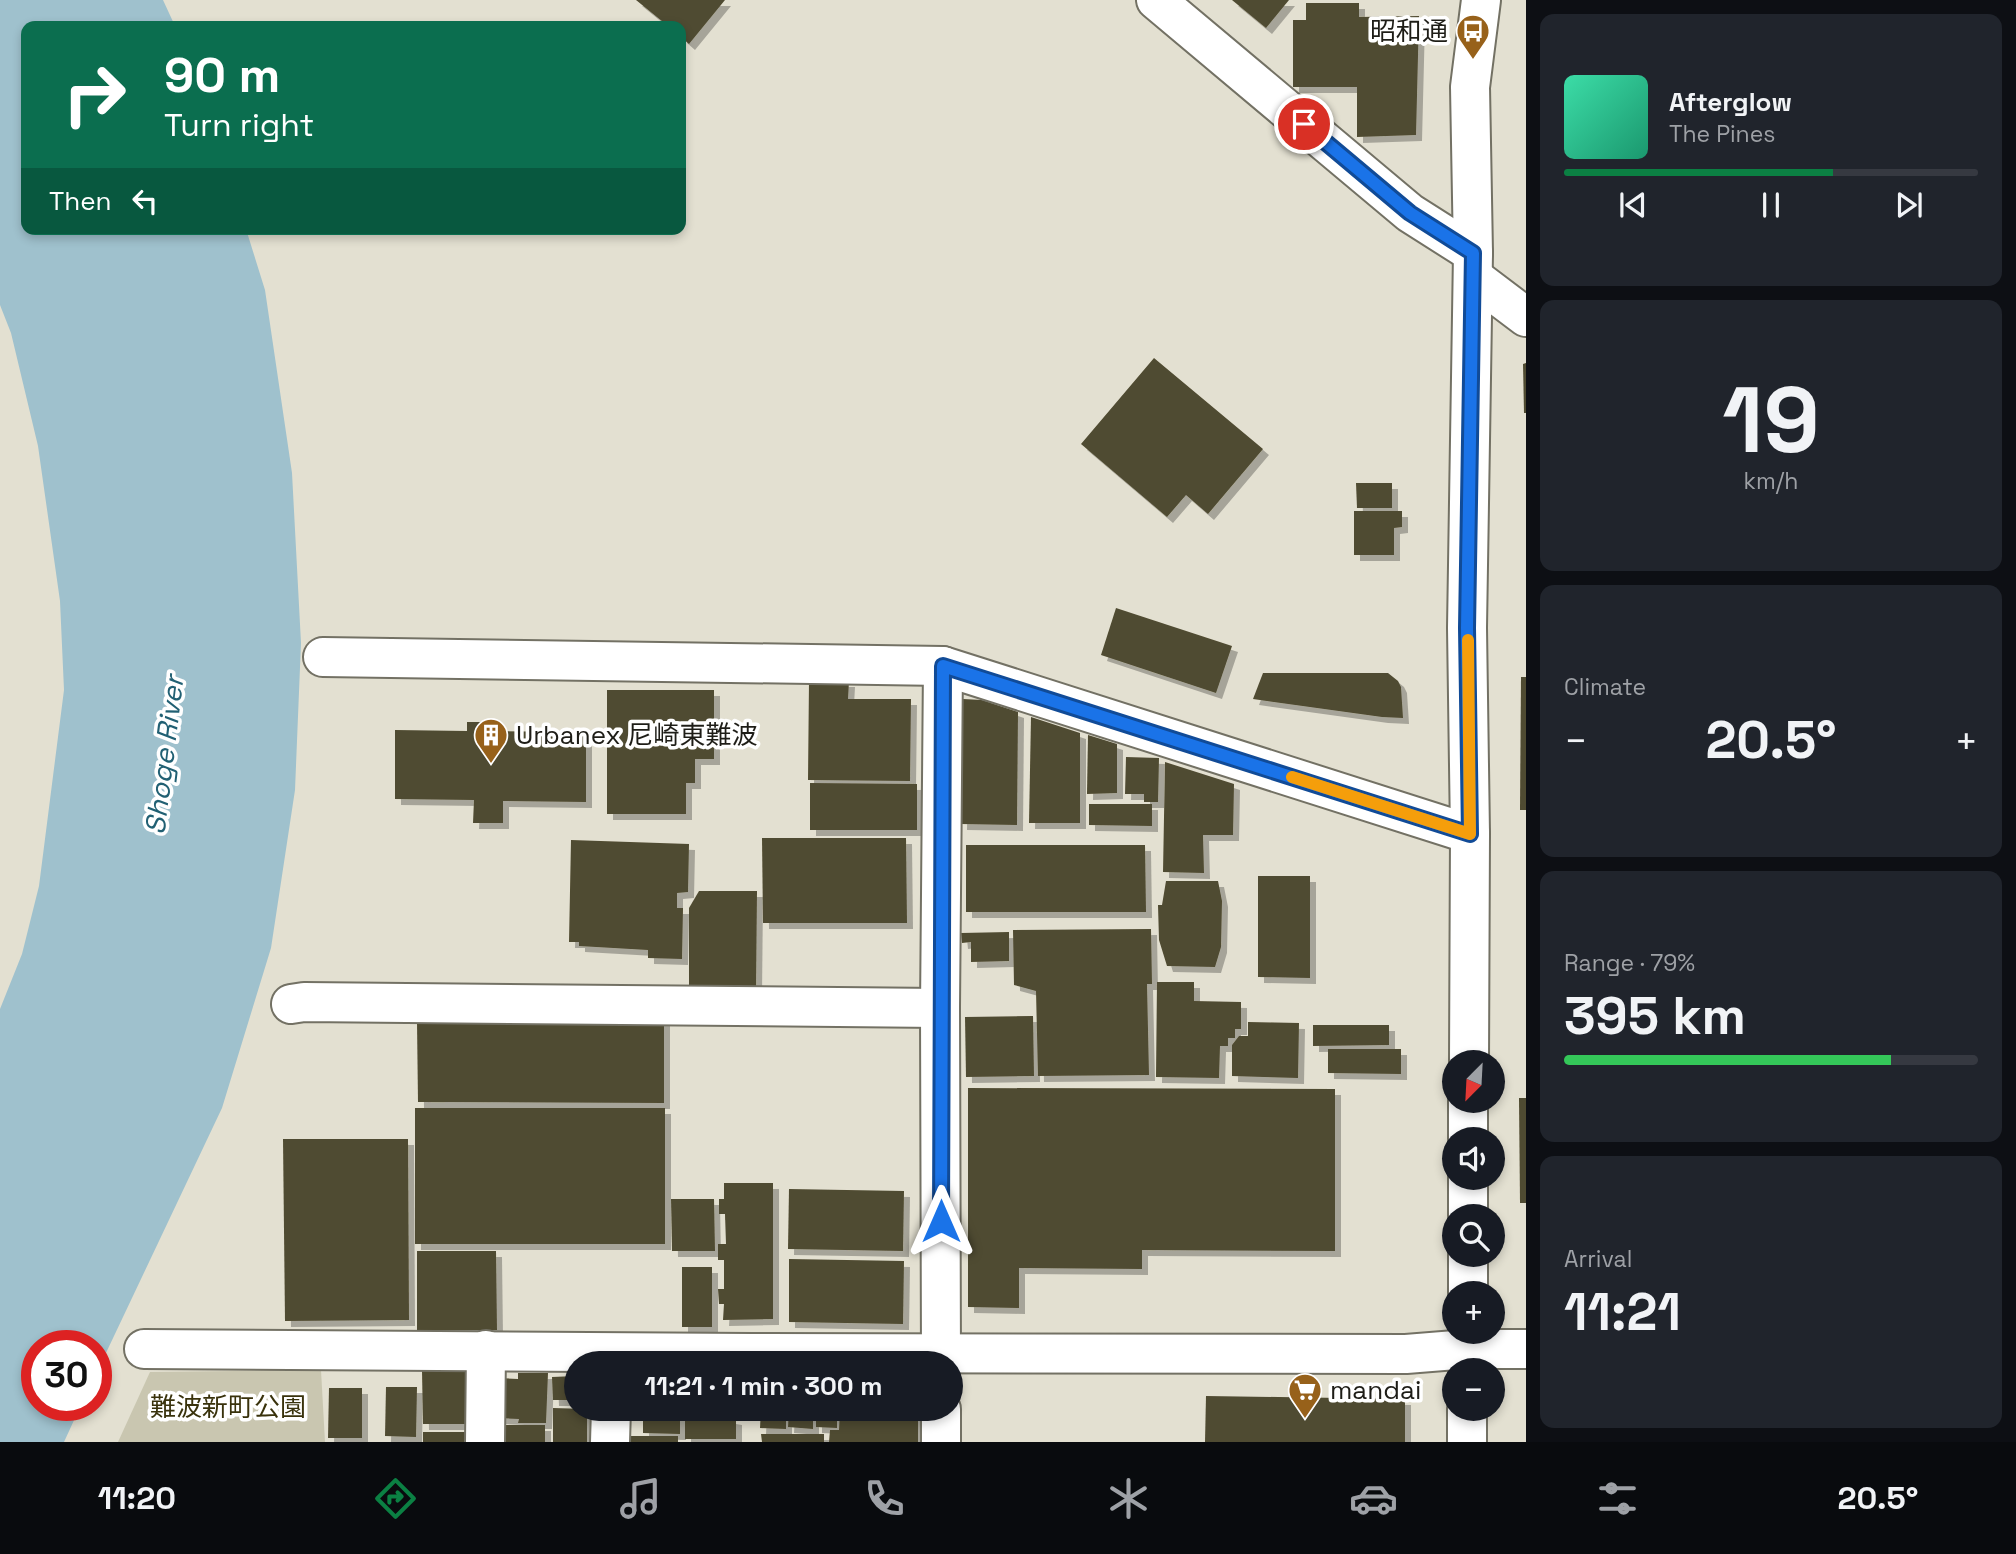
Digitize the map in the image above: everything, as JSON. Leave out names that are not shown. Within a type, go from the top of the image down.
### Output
[{"type":"street","points":[[1156,0],[1473,265],[1526,317]]},
{"type":"street","points":[[1469,1050],[1467,628],[1473,265],[1469,87],[1481,0]]},
{"type":"street","points":[[323,657],[943,666],[1470,834]]},
{"type":"street","points":[[941,1351],[943,666]]},
{"type":"street","points":[[290,1004],[940,1008]]},
{"type":"street","points":[[144,1349],[486,1350],[564,1355]]},
{"type":"street","points":[[963,1359],[1406,1354],[1526,1349]]},
{"type":"street","points":[[485,1442],[486,1350]]},
{"type":"street","points":[[610,1442],[611,1421]]},
{"type":"street","points":[[941,1421],[941,1442]]},
{"type":"street","points":[[1467,1421],[1467,1442]]},
{"type":"green space","name":"難波新町公園","points":[[321,1370],[325,1442],[118,1442],[150,1372]]},
{"type":"water","name":"Shoge River","points":[[0,0],[163,0],[173,21],[21,21],[21,235],[248,235],[265,290],[292,473],[301,643],[295,790],[271,948],[222,1108],[112,1340],[112,1330],[21,1330],[21,1421],[74,1421],[64,1442],[0,1442],[0,1009],[22,954],[39,886],[64,690],[60,601],[38,446],[11,333],[0,305]]},
{"type":"building","points":[[636,0],[725,0],[689,44],[686,41],[686,21],[662,21]]},
{"type":"building","points":[[1232,0],[1289,0],[1266,28]]},
{"type":"building","points":[[1306,3],[1359,3],[1359,17],[1419,16],[1416,135],[1357,137],[1357,87],[1293,87],[1293,20],[1306,20]]},
{"type":"building","points":[[1154,358],[1263,449],[1208,514],[1186,495],[1167,517],[1081,444]]},
{"type":"building","points":[[1526,363],[1526,413],[1524,413],[1523,364]]},
{"type":"building","points":[[1356,483],[1392,483],[1392,508],[1357,508]]},
{"type":"building","points":[[1354,511],[1402,511],[1402,527],[1394,528],[1394,555],[1354,555]]},
{"type":"building","points":[[1116,608],[1232,646],[1216,693],[1101,655]]},
{"type":"building","points":[[1263,673],[1388,673],[1401,687],[1403,718],[1253,699]]},
{"type":"building","points":[[1521,677],[1526,677],[1526,810],[1520,810]]},
{"type":"building","points":[[809,681],[849,681],[848,699],[911,699],[910,781],[808,780]]},
{"type":"building","points":[[607,690],[714,690],[714,759],[695,759],[695,783],[686,783],[686,814],[607,814]]},
{"type":"building","points":[[963,699],[982,700],[1018,712],[1017,825],[961,824]]},
{"type":"building","points":[[1031,717],[1080,733],[1080,823],[1029,823]]},
{"type":"building","name":"Urbanex 尼崎東難波","points":[[467,722],[482,722],[482,731],[586,732],[586,802],[503,801],[503,823],[473,823],[474,800],[395,799],[395,730],[467,731]]},
{"type":"building","points":[[1088,735],[1117,744],[1117,793],[1087,794]]},
{"type":"building","points":[[1126,757],[1159,758],[1158,802],[1144,802],[1144,794],[1125,794]]},
{"type":"building","points":[[1165,762],[1234,784],[1233,835],[1203,835],[1204,873],[1163,872]]},
{"type":"building","points":[[810,783],[917,784],[917,830],[810,830]]},
{"type":"building","points":[[1089,804],[1152,804],[1152,826],[1089,825]]},
{"type":"building","points":[[762,838],[906,838],[907,923],[763,923]]},
{"type":"building","points":[[571,840],[689,844],[688,892],[677,893],[677,908],[683,908],[682,959],[648,958],[648,950],[579,946],[579,942],[569,942]]},
{"type":"building","points":[[966,845],[1145,845],[1146,912],[966,912]]},
{"type":"building","points":[[1258,876],[1310,876],[1310,978],[1258,977]]},
{"type":"building","points":[[1166,881],[1218,881],[1222,901],[1221,947],[1215,967],[1167,966],[1159,940],[1158,905],[1162,905]]},
{"type":"building","points":[[699,891],[757,891],[756,989],[689,988],[689,908]]},
{"type":"building","points":[[1151,929],[1152,984],[1147,984],[1149,1075],[1038,1076],[1036,991],[1014,985],[1013,930]]},
{"type":"building","points":[[1009,932],[1009,961],[971,962],[971,942],[962,943],[961,933]]},
{"type":"building","points":[[1157,982],[1194,982],[1194,1001],[1241,1002],[1241,1029],[1235,1029],[1235,1038],[1228,1038],[1228,1046],[1220,1046],[1219,1078],[1156,1077]]},
{"type":"building","points":[[1033,1016],[1034,1076],[966,1077],[965,1017]]},
{"type":"building","points":[[664,1020],[664,1103],[418,1102],[417,1022]]},
{"type":"building","points":[[1248,1022],[1299,1023],[1298,1078],[1232,1076],[1232,1045],[1239,1036],[1248,1036]]},
{"type":"building","points":[[1313,1025],[1389,1025],[1389,1045],[1313,1046]]},
{"type":"building","points":[[1328,1049],[1401,1049],[1401,1074],[1328,1073]]},
{"type":"building","points":[[968,1088],[1335,1089],[1335,1251],[1142,1250],[1142,1269],[1019,1268],[1019,1308],[968,1307]]},
{"type":"building","points":[[1519,1098],[1526,1098],[1526,1203],[1520,1203]]},
{"type":"building","points":[[415,1108],[665,1108],[665,1244],[415,1244]]},
{"type":"building","points":[[283,1139],[408,1139],[409,1320],[285,1321]]},
{"type":"building","points":[[724,1183],[773,1183],[773,1319],[723,1320],[724,1304],[719,1304],[718,1289],[724,1289],[724,1260],[718,1260],[718,1244],[726,1244],[725,1214],[719,1214],[719,1199],[724,1199]]},
{"type":"building","points":[[789,1189],[904,1191],[903,1251],[788,1249]]},
{"type":"building","points":[[671,1199],[714,1199],[715,1251],[672,1251]]},
{"type":"building","points":[[417,1251],[496,1251],[497,1330],[417,1330]]},
{"type":"building","points":[[789,1259],[904,1261],[903,1324],[789,1322]]},
{"type":"building","points":[[682,1267],[712,1267],[712,1327],[682,1327]]},
{"type":"building","points":[[473,1370],[474,1424],[423,1424],[422,1371]]},
{"type":"building","points":[[518,1373],[548,1373],[546,1423],[518,1423],[519,1419],[496,1418],[497,1378],[518,1379]]},
{"type":"building","points":[[564,1376],[564,1400],[553,1400],[552,1377]]},
{"type":"building","points":[[386,1387],[417,1387],[416,1437],[385,1436]]},
{"type":"building","points":[[329,1388],[362,1388],[362,1438],[328,1438]]},
{"type":"building","name":"mandai","points":[[1206,1396],[1405,1399],[1405,1442],[1205,1442]]},
{"type":"building","points":[[553,1408],[564,1408],[564,1421],[587,1421],[587,1442],[553,1442]]},
{"type":"building","points":[[643,1421],[680,1421],[680,1434],[643,1433]]},
{"type":"building","points":[[685,1421],[736,1421],[736,1439],[685,1439]]},
{"type":"building","points":[[760,1421],[786,1421],[786,1429],[760,1428]]},
{"type":"building","points":[[788,1421],[813,1421],[813,1429],[788,1427]]},
{"type":"building","points":[[816,1421],[837,1421],[837,1428],[816,1427]]},
{"type":"building","points":[[839,1421],[918,1421],[918,1442],[829,1442],[830,1430],[839,1430]]},
{"type":"building","points":[[501,1425],[545,1425],[545,1442],[501,1442]]},
{"type":"building","points":[[423,1432],[466,1432],[466,1442],[423,1442]]},
{"type":"building","points":[[761,1434],[824,1434],[824,1442],[762,1442]]},
{"type":"building","points":[[628,1436],[678,1436],[678,1442],[628,1442]]},
{"type":"slow traffic","points":[[1292,777],[1470,834],[1468,640]]},
{"type":"place","name":"昭和通","points":[[1473,61]]},
{"type":"place","name":"Urbanex 尼崎東難波","points":[[491,765]]},
{"type":"place","name":"mandai","points":[[1305,1420]]},
{"type":"route","points":[[941,1221],[943,666],[1470,834],[1467,628],[1473,253],[1410,213],[1304,124]]}]
